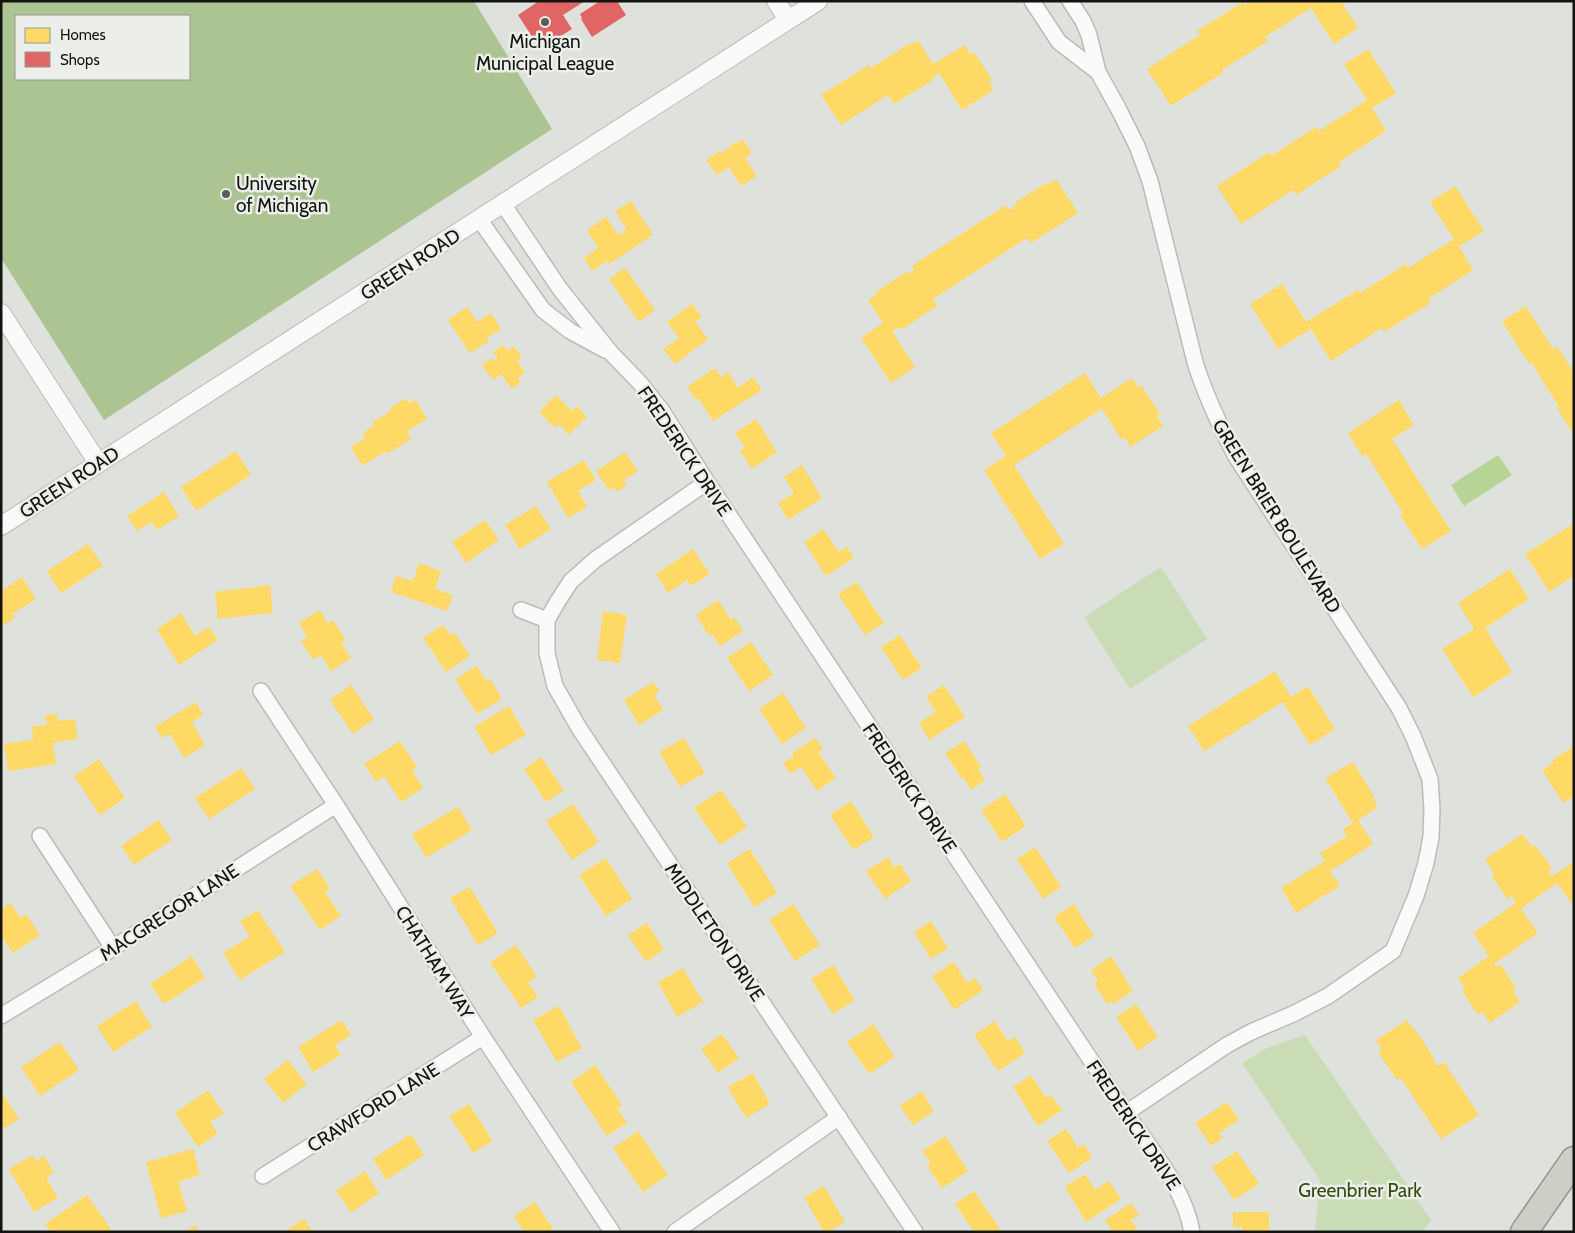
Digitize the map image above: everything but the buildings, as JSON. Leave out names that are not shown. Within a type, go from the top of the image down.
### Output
[{"type":"highway","points":[[1524,1232],[1574,1160]]},
{"type":"street","points":[[776,1],[788,20]]},
{"type":"street","name":"GREEN ROAD","points":[[1,526],[818,1]]},
{"type":"street","name":"GREEN BRIER BOULEVARD","points":[[1032,1],[1059,42],[1098,72]]},
{"type":"street","name":"GREEN BRIER BOULEVARD","points":[[1070,1],[1083,21],[1089,35],[1098,72],[1118,108],[1150,180],[1195,362],[1202,387],[1215,418],[1236,455],[1399,708],[1413,736],[1430,780],[1432,809],[1431,837],[1416,896],[1393,951],[1328,996],[1227,1045],[1126,1113]]},
{"type":"street","name":"FREDERICK DRIVE","points":[[503,204],[560,289],[611,353],[640,383],[662,411],[707,482],[1126,1113],[1138,1128],[1182,1197],[1190,1216],[1192,1232]]},
{"type":"street","name":"FREDERICK DRIVE","points":[[479,219],[543,310],[570,332],[611,353]]},
{"type":"street","points":[[1,313],[98,463]]},
{"type":"street","points":[[521,610],[547,620],[571,581],[596,559],[707,482]]},
{"type":"street","name":"MIDDLETON DRIVE","points":[[547,620],[547,653],[555,686],[579,728],[915,1232]]},
{"type":"street","name":"CHATHAM WAY","points":[[261,691],[336,805],[483,1037],[612,1232]]},
{"type":"street","name":"MACGREGOR LANE","points":[[1,1016],[114,948],[336,805]]},
{"type":"street","points":[[40,836],[114,948]]},
{"type":"street","name":"CRAWFORD LANE","points":[[263,1176],[483,1037]]},
{"type":"street","points":[[675,1232],[839,1117]]},
{"type":"green space","points":[[1161,567],[1207,639],[1130,689],[1084,617]]},
{"type":"green space","name":"Greenbrier Park","points":[[1305,1035],[1431,1220],[1423,1232],[1315,1232],[1320,1180],[1242,1063],[1267,1048]]},
{"type":"shaded area","name":"University of Michigan","points":[[1,1],[474,1],[552,129],[104,420],[1,258]]},
{"type":"shaded area","points":[[1498,455],[1512,475],[1464,506],[1451,485]]},
{"type":"place","name":"Michigan Municipal League","points":[[545,22]]},
{"type":"place","name":"University of Michigan","points":[[226,194]]}]
